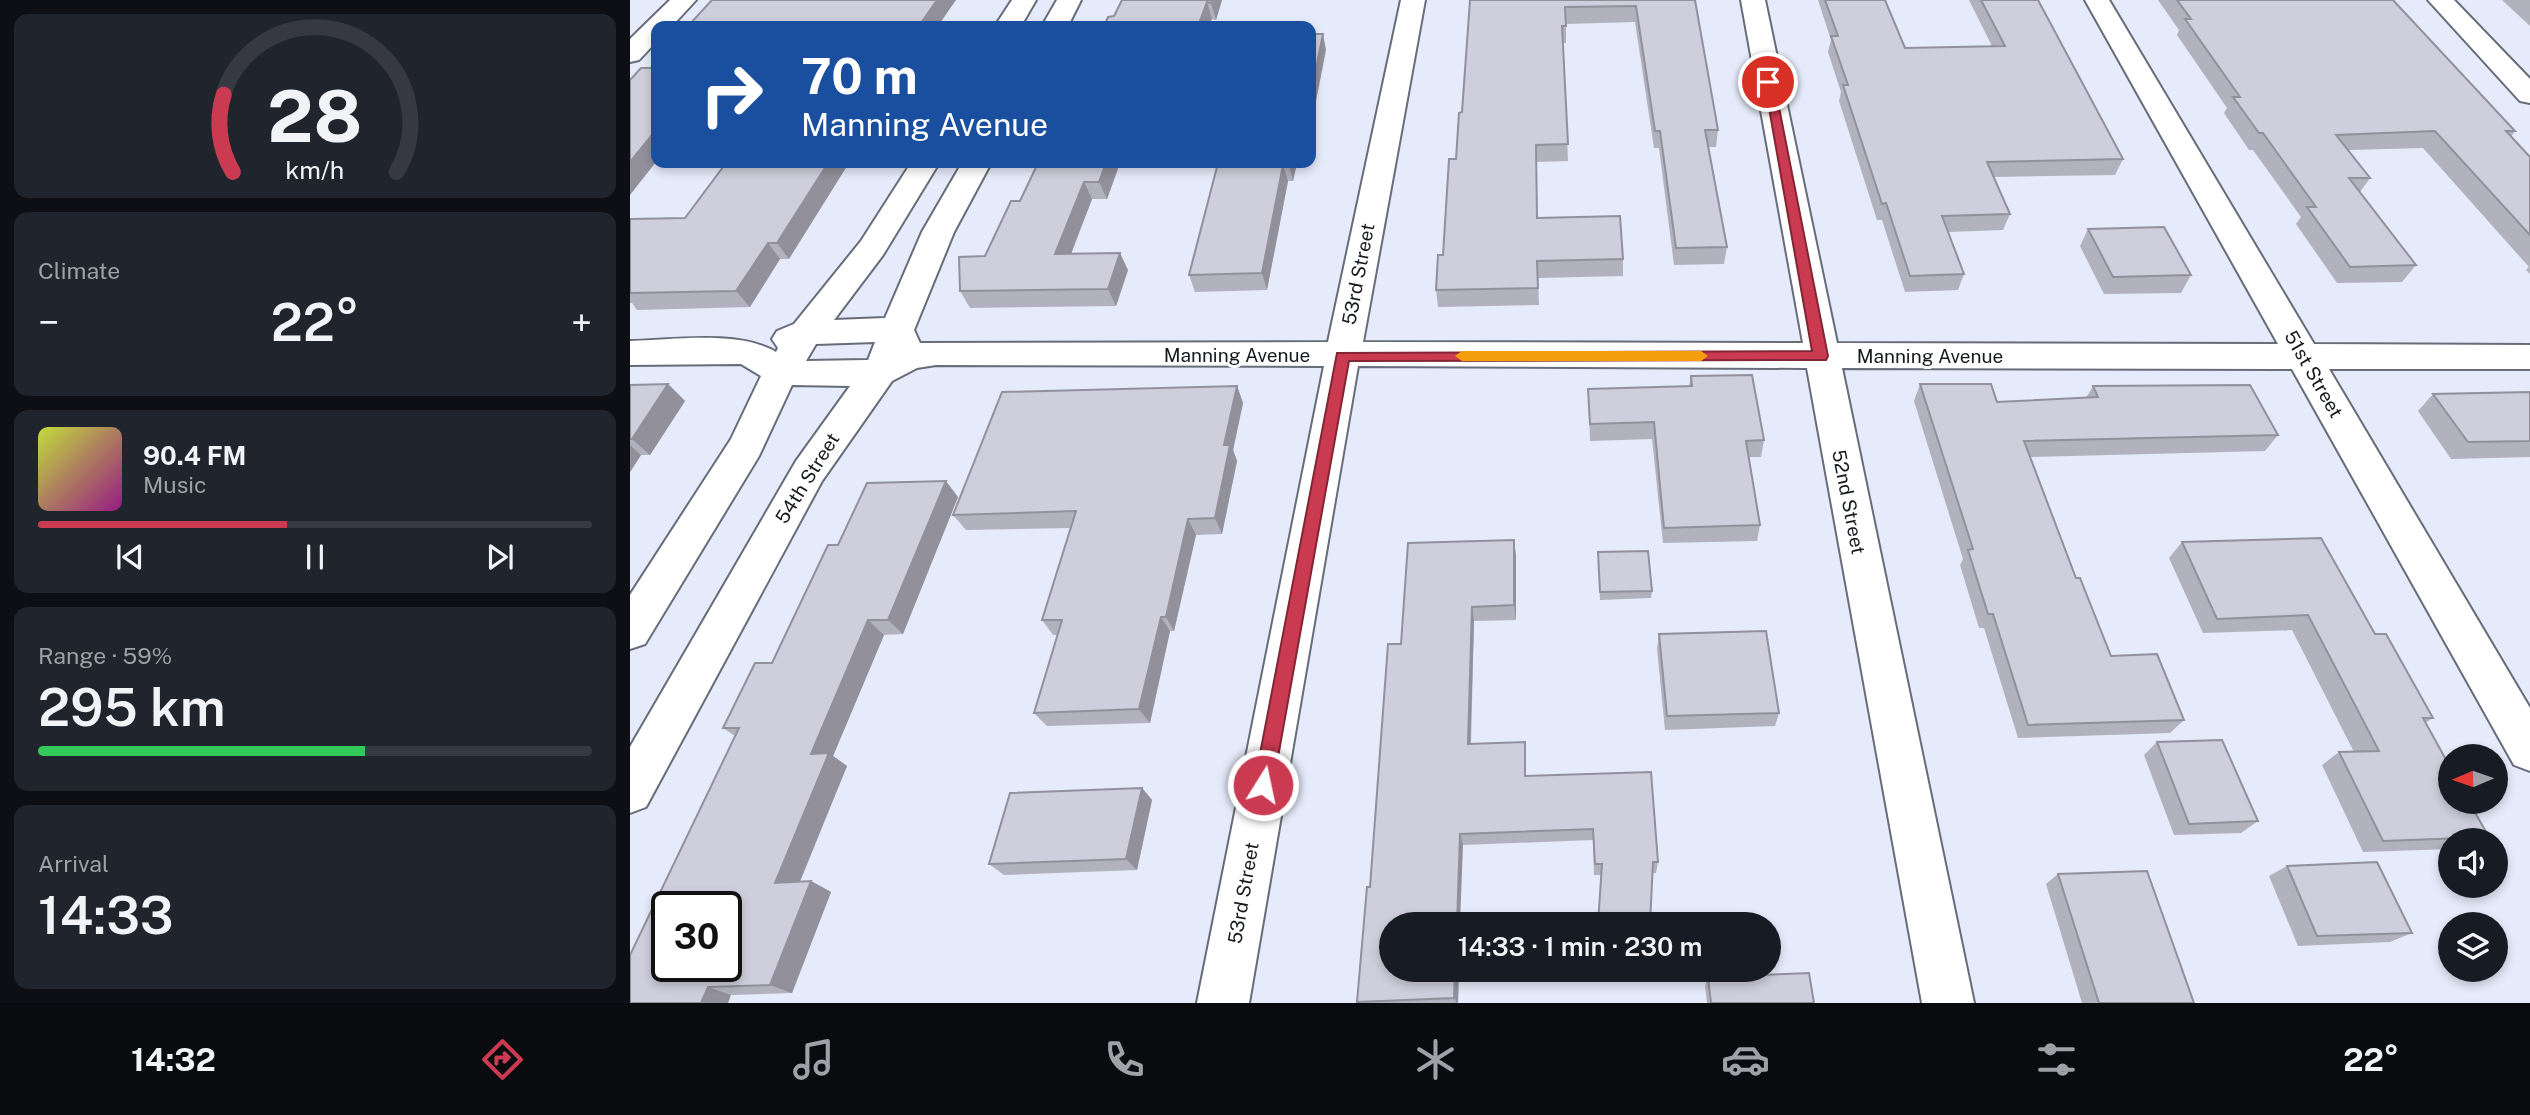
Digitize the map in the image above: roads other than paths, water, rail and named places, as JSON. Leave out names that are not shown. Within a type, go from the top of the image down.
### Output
[{"type":"street","points":[[663,21],[684,0]]},
{"type":"street","points":[[1011,21],[1024,0]]},
{"type":"street","points":[[1058,21],[1069,0]]},
{"type":"street","name":"53rd Street","points":[[1223,1003],[1342,356],[1413,0]]},
{"type":"street","name":"52nd Street","points":[[1753,0],[1948,1003]]},
{"type":"street","name":"51st Street","points":[[2097,0],[2530,750]]},
{"type":"street","points":[[2440,0],[2530,95]]},
{"type":"street","points":[[630,54],[651,33]]},
{"type":"street","points":[[630,631],[746,446],[766,363],[806,332],[872,248],[922,168]]},
{"type":"street","name":"54th Street","points":[[630,791],[809,471],[895,353],[938,232],[974,168]]},
{"type":"street","name":"Manning Avenue","points":[[806,332],[895,353],[2530,357]]},
{"type":"street","name":"Manning Avenue","points":[[630,353],[766,363],[830,375],[895,353]]}]
